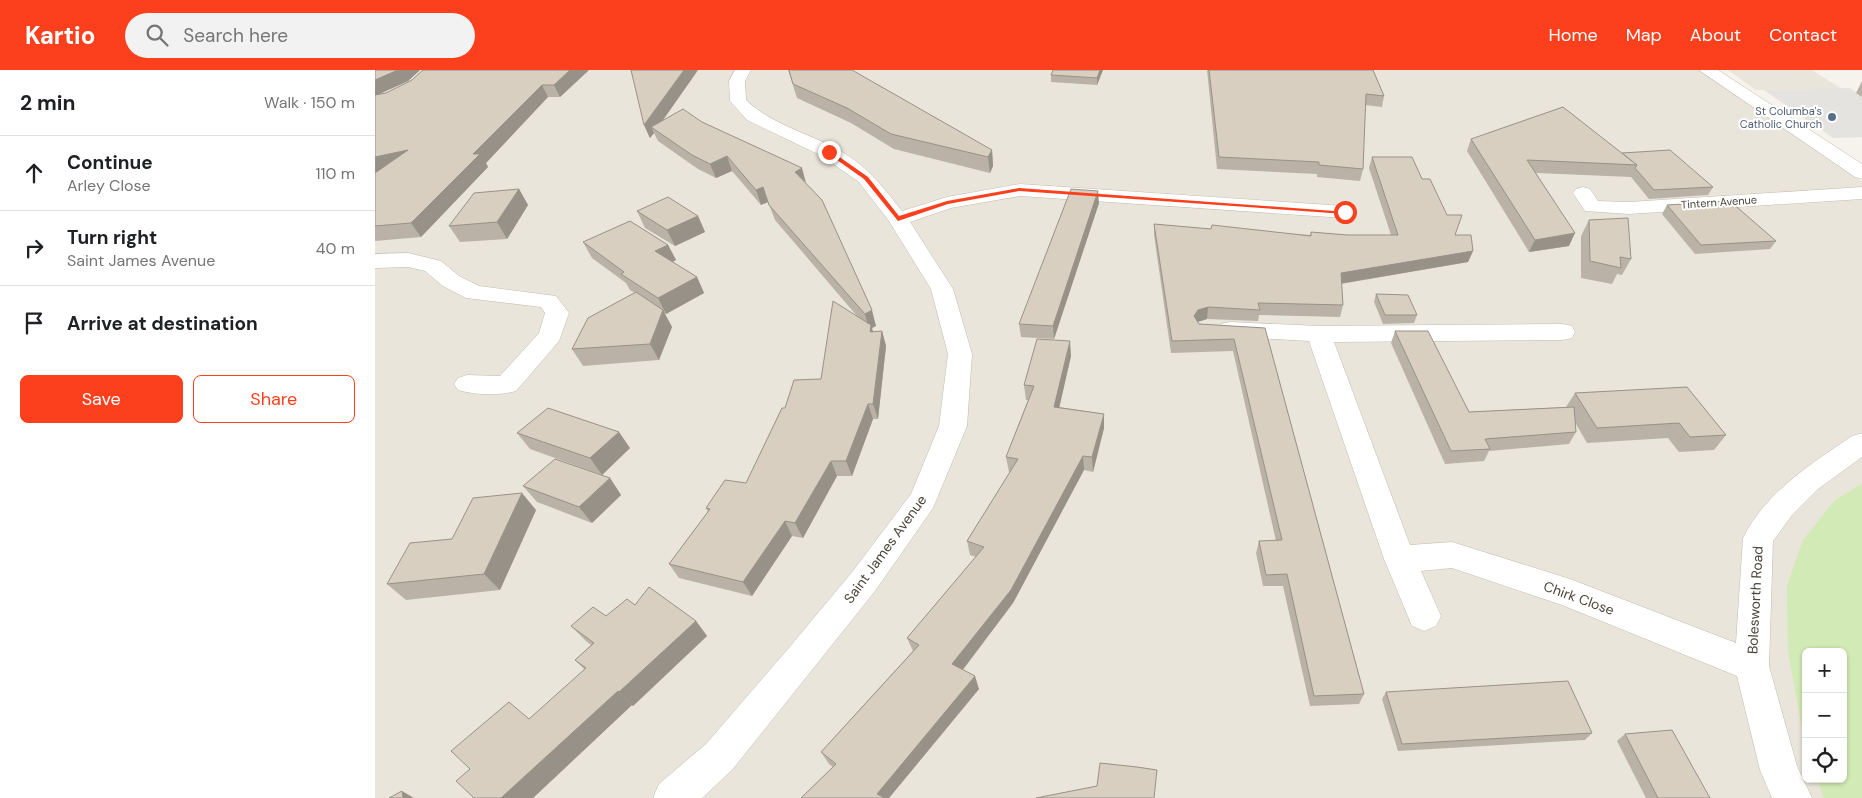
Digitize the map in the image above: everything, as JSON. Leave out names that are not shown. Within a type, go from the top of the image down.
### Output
[{"type":"street","name":"Saint James Avenue","points":[[673,798],[719,757],[864,581],[923,500],[953,426],[960,354],[942,289],[898,219],[866,178],[849,164],[829,152],[753,116],[738,101],[737,81],[743,70]]},
{"type":"street","points":[[1707,70],[1862,173]]},
{"type":"street","points":[[898,219],[947,203],[1019,190],[1345,212]]},
{"type":"street","name":"Tintern Avenue","points":[[1583,192],[1593,207],[1629,208],[1862,192]]},
{"type":"street","points":[[375,261],[408,260],[433,266],[451,281],[474,293],[548,301],[557,313],[549,335],[507,384],[467,384]]},
{"type":"street","points":[[1207,329],[1319,334],[1563,332]]},
{"type":"street","points":[[1319,334],[1401,559],[1424,616]]},
{"type":"street","name":"Bolesworth Road","points":[[1791,798],[1779,770],[1752,666],[1758,538],[1781,507],[1808,481],[1837,459],[1862,444]]},
{"type":"street","name":"Chirk Close","points":[[1401,559],[1452,555],[1570,593],[1752,666]]},
{"type":"shaded area","points":[[375,70],[1699,70],[1862,181],[1862,798],[375,798]]},
{"type":"shaded area","points":[[1728,70],[1812,70],[1842,89],[1756,90]]},
{"type":"shaded area","name":"St Columba's Catholic Church","points":[[1850,88],[1862,96],[1862,137],[1833,138],[1764,90]]},
{"type":"green space","points":[[1862,484],[1862,798],[1824,798],[1818,783],[1847,783],[1847,648],[1802,648],[1802,729],[1788,651],[1787,585],[1803,540],[1835,500]]},
{"type":"building","points":[[375,70],[398,70],[375,80]]},
{"type":"building","points":[[423,70],[570,70],[554,85],[542,85],[473,154],[480,154],[411,223],[375,226],[375,173],[408,150],[375,157],[375,95],[386,93],[412,80]]},
{"type":"building","points":[[631,70],[684,70],[644,125]]},
{"type":"building","points":[[789,70],[852,70],[992,150],[988,157],[891,134],[847,108],[793,84]]},
{"type":"building","points":[[1053,70],[1100,70],[1097,78],[1051,75]]},
{"type":"building","points":[[1209,70],[1373,70],[1384,96],[1366,94],[1363,169],[1319,165],[1319,162],[1219,157]]},
{"type":"building","points":[[1563,107],[1637,165],[1527,160],[1575,233],[1535,240],[1471,139]]},
{"type":"building","points":[[683,109],[702,122],[802,168],[795,172],[822,200],[872,310],[865,314],[769,205],[763,187],[756,190],[727,156],[710,164],[692,155],[651,127]]},
{"type":"building","points":[[1670,150],[1713,187],[1654,190],[1635,168],[1637,165],[1622,153]]},
{"type":"building","points":[[1372,157],[1412,157],[1422,179],[1430,179],[1447,215],[1462,215],[1455,235],[1471,235],[1473,251],[1341,273],[1343,305],[1258,303],[1260,310],[1208,307],[1198,310],[1194,316],[1199,324],[1265,328],[1364,694],[1314,696],[1287,574],[1266,575],[1259,541],[1282,540],[1234,339],[1172,341],[1154,224],[1211,229],[1212,225],[1311,236],[1311,232],[1347,235],[1398,235]]},
{"type":"building","points":[[519,189],[497,222],[449,226],[474,193]]},
{"type":"building","points":[[1071,189],[1098,191],[1053,326],[1019,324]]},
{"type":"building","points":[[668,197],[698,216],[667,230],[637,211]]},
{"type":"building","points":[[1730,201],[1776,241],[1701,245],[1667,205]]},
{"type":"building","points":[[1628,218],[1631,259],[1620,257],[1621,268],[1590,261],[1589,220]]},
{"type":"building","points":[[630,221],[668,245],[655,251],[697,277],[658,298],[621,274],[624,272],[583,242]]},
{"type":"building","points":[[636,292],[663,310],[650,344],[572,349],[588,318]]},
{"type":"building","points":[[1376,294],[1408,295],[1417,315],[1385,315]]},
{"type":"building","points":[[833,301],[871,325],[870,332],[882,331],[873,404],[868,404],[846,461],[831,461],[795,523],[785,521],[743,582],[669,564],[710,509],[706,508],[725,480],[746,483],[782,408],[785,408],[794,380],[821,379]]},
{"type":"building","points":[[1395,331],[1428,331],[1469,412],[1574,407],[1576,432],[1485,439],[1490,449],[1451,451]]},
{"type":"building","points":[[1037,339],[1070,341],[1054,407],[1104,414],[1092,457],[1083,456],[1011,590],[952,664],[975,676],[877,794],[885,798],[801,798],[836,764],[821,752],[919,645],[907,638],[984,547],[967,541],[1018,459],[1006,457],[1034,386],[1024,385]]},
{"type":"building","points":[[1687,387],[1726,435],[1690,437],[1679,423],[1597,428],[1575,393]]},
{"type":"building","points":[[548,408],[619,432],[590,458],[517,433]]},
{"type":"building","points":[[555,459],[610,478],[579,507],[523,486]]},
{"type":"building","points":[[522,493],[484,574],[387,584],[410,543],[452,539],[473,498]]},
{"type":"building","points":[[649,587],[696,621],[501,798],[474,798],[456,781],[470,769],[451,751],[509,702],[529,719],[586,668],[575,660],[594,643],[571,626],[593,607],[606,616],[627,599],[635,605]]},
{"type":"building","points":[[1568,681],[1592,733],[1402,744],[1386,692]]},
{"type":"building","points":[[1672,730],[1710,798],[1658,798],[1625,734]]},
{"type":"building","points":[[1100,763],[1157,770],[1154,798],[1036,798],[1097,786]]},
{"type":"building","points":[[402,791],[403,798],[389,798]]},
{"type":"place","name":"St Columba's Catholic Church","points":[[1832,117]]},
{"type":"route","points":[[829,152],[849,164],[866,178],[898,219],[947,203],[985,194],[1019,190],[1345,212]]}]
